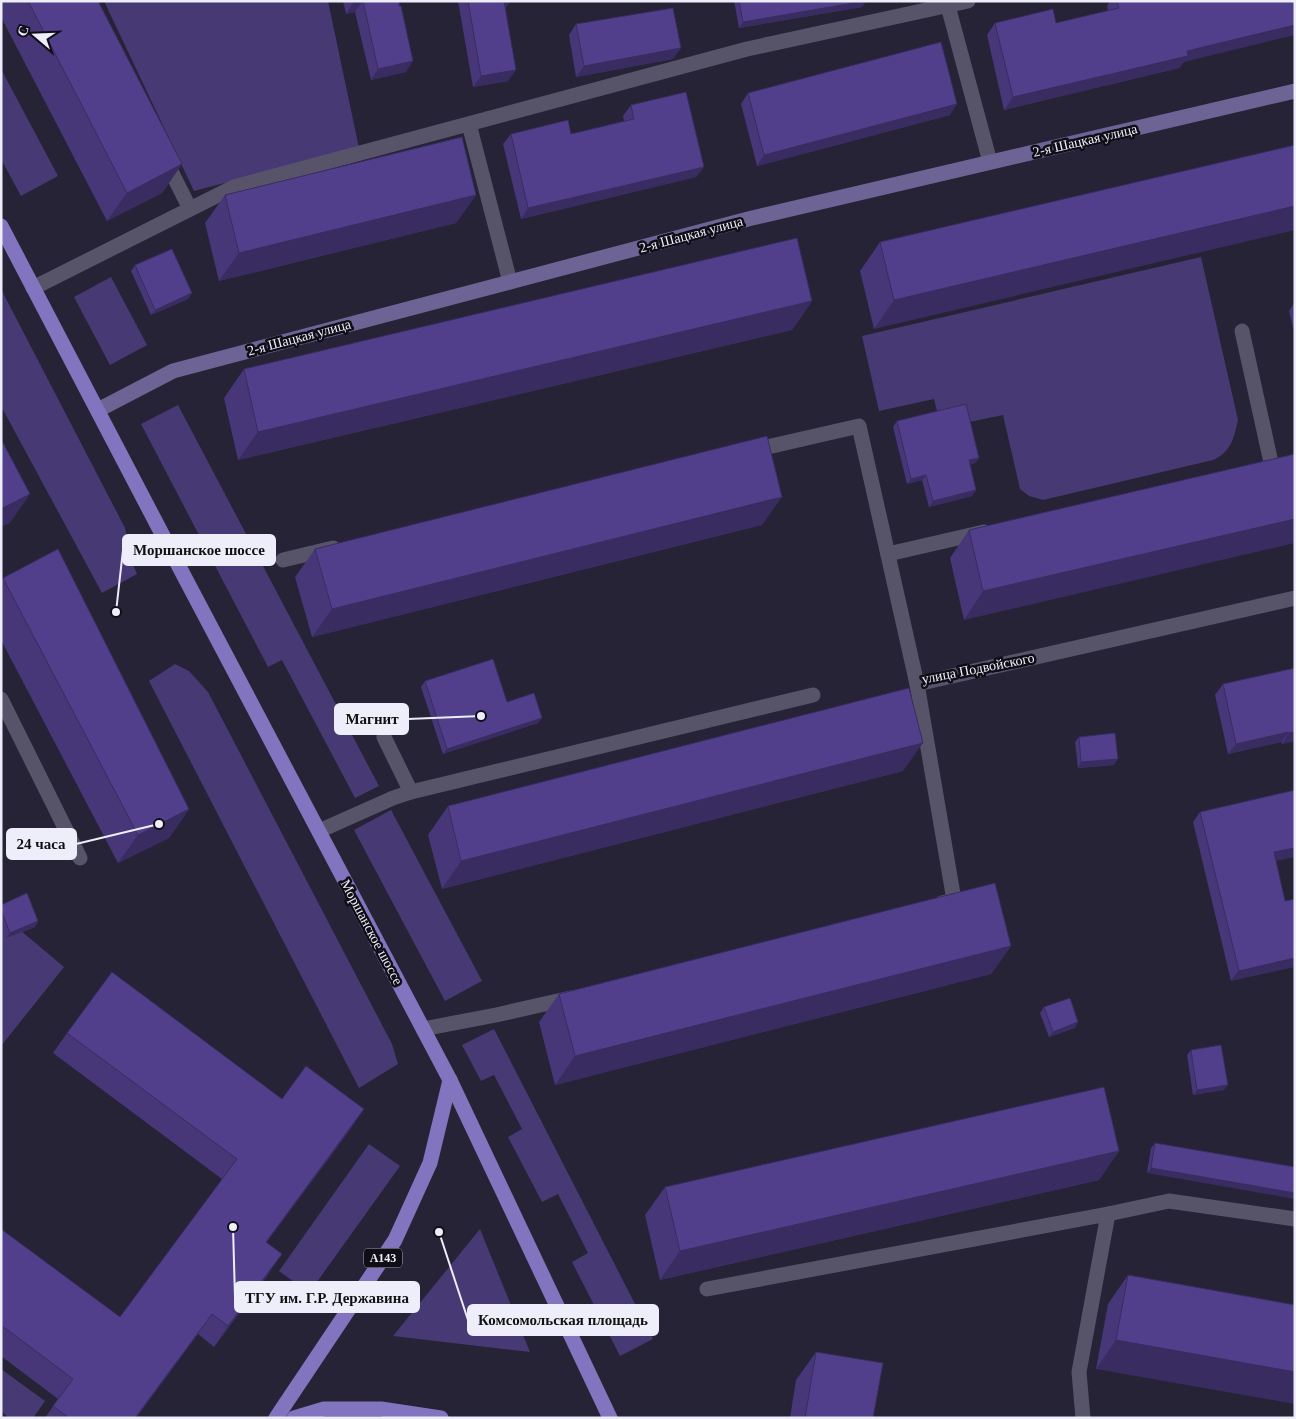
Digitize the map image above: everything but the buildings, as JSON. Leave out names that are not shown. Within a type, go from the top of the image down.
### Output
[{"type":"main road","name":"Моршанское шоссе","points":[[1,226],[450,1080],[610,1418]]},
{"type":"main road","name":"А143","points":[[276,1418],[395,1240],[430,1163],[450,1080]]},
{"type":"main road","points":[[294,1418],[324,1408],[381,1409],[441,1418]]},
{"type":"street","points":[[33,288],[234,187],[747,49],[968,1]]},
{"type":"street","points":[[948,6],[990,162]]},
{"type":"street","name":"2-я Шацкая улица","points":[[98,410],[173,371],[748,219],[1295,91]]},
{"type":"street","points":[[469,124],[510,282]]},
{"type":"street","points":[[160,148],[190,209]]},
{"type":"street","points":[[1242,330],[1272,467],[1243,474]]},
{"type":"street","name":"улица Подвойского","points":[[734,455],[859,426],[917,684],[1295,598]]},
{"type":"street","points":[[888,554],[994,530]]},
{"type":"street","points":[[283,560],[350,544]]},
{"type":"street","points":[[917,684],[954,900],[926,907]]},
{"type":"street","points":[[319,832],[393,798],[411,792],[813,695]]},
{"type":"street","points":[[1,700],[80,858]]},
{"type":"street","points":[[384,737],[411,792]]},
{"type":"street","points":[[423,1028],[496,1015],[582,995]]},
{"type":"street","points":[[707,1289],[1169,1201],[1295,1219]]},
{"type":"street","points":[[1082,1418],[1079,1372],[1108,1214]]},
{"type":"shaded area","points":[[104,1],[328,1],[359,148],[194,191]]},
{"type":"shaded area","points":[[1,69],[58,176],[21,196],[1,159]]},
{"type":"shaded area","points":[[1201,257],[1238,420],[1228,449],[1213,460],[1043,500],[1029,496],[1020,489],[1003,415],[969,422],[937,411],[934,399],[879,411],[862,336]]},
{"type":"shaded area","points":[[111,277],[147,345],[110,365],[74,297]]},
{"type":"shaded area","points":[[1,289],[125,528],[131,560],[137,574],[102,593],[1,406]]},
{"type":"shaded area","points":[[178,405],[379,786],[355,798],[282,660],[268,667],[141,424]]},
{"type":"shaded area","points":[[175,664],[189,671],[208,692],[392,1044],[398,1064],[359,1088],[149,681]]},
{"type":"shaded area","points":[[391,810],[482,981],[445,1001],[354,830]]},
{"type":"shaded area","points":[[1,914],[64,967],[1,1046]]},
{"type":"shaded area","points":[[494,1029],[653,1339],[620,1356],[572,1262],[588,1253],[558,1194],[542,1202],[508,1137],[522,1129],[494,1075],[481,1081],[462,1045]]},
{"type":"shaded area","points":[[369,1144],[400,1166],[309,1293],[279,1271]]},
{"type":"shaded area","points":[[480,1229],[530,1352],[393,1336]]},
{"type":"shaded area","points":[[1,1369],[45,1401],[33,1418],[9,1418],[1,1411]]},
{"type":"place","name":"Моршанское шоссе","points":[[116,612]]},
{"type":"place","name":"Магнит","points":[[481,716]]},
{"type":"place","name":"24 часа","points":[[159,824]]},
{"type":"place","name":"ТГУ им. Г.Р. Державина","points":[[233,1227]]},
{"type":"place","name":"Комсомольская площадь","points":[[439,1232]]}]
